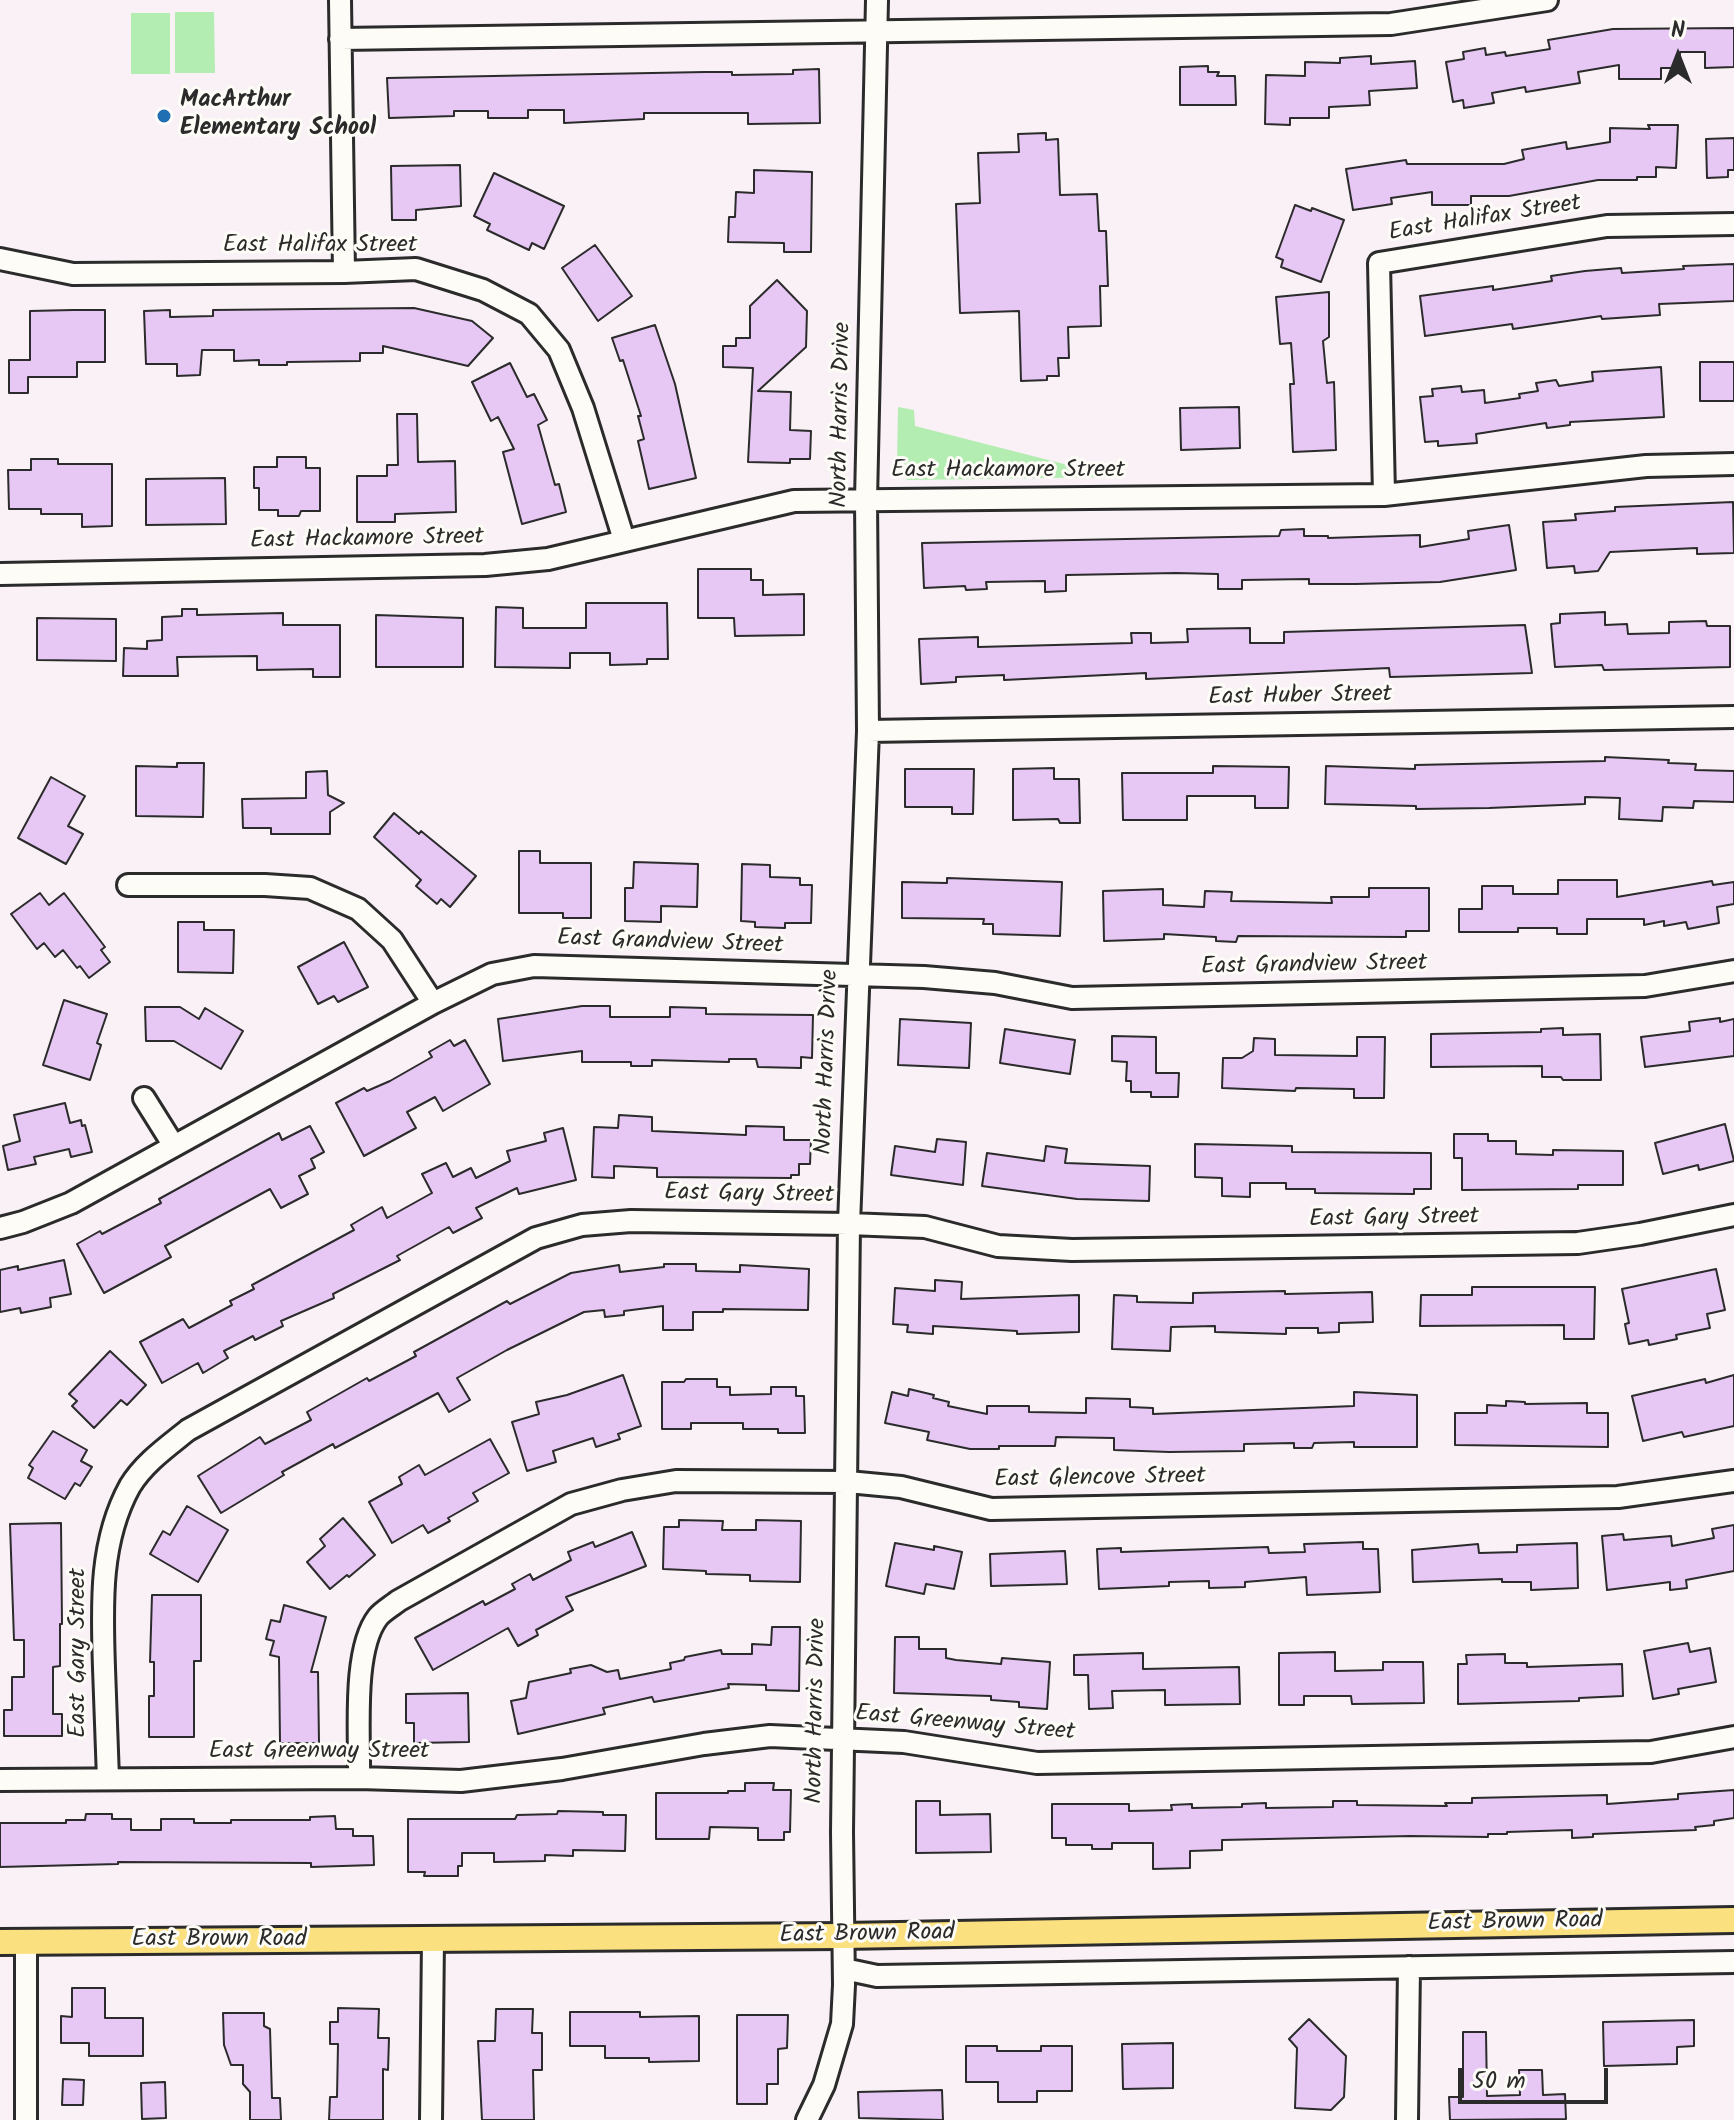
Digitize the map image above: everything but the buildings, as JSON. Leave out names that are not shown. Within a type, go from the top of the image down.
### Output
[{"type":"main road","name":"East Brown Road","points":[[0,1942],[843,1936],[1734,1920]]},
{"type":"street","points":[[340,0],[344,272]]},
{"type":"street","name":"North Harris Drive","points":[[807,2120],[824,2085],[842,2024],[844,1969],[843,1739],[849,1224],[868,731],[866,500],[877,0]]},
{"type":"street","points":[[340,39],[1391,24],[1547,0]]},
{"type":"street","name":"East Halifax Street","points":[[1384,495],[1379,263],[1607,226],[1734,224]]},
{"type":"street","name":"East Halifax Street","points":[[0,259],[73,274],[416,269],[483,290],[529,314],[559,350],[583,408],[624,540]]},
{"type":"street","name":"East Hackamore Street","points":[[0,574],[485,565],[548,559],[794,501],[1384,495],[1646,466],[1734,464]]},
{"type":"street","name":"East Huber Street","points":[[868,731],[1734,717]]},
{"type":"street","points":[[128,885],[310,888],[358,909],[392,940],[433,1003]]},
{"type":"street","name":"East Grandview Street","points":[[0,1228],[71,1203],[433,1003],[492,974],[534,966],[924,977],[995,983],[1072,998],[1645,986],[1734,971]]},
{"type":"street","points":[[144,1098],[174,1146]]},
{"type":"street","name":"East Gary Street","points":[[108,1779],[102,1605],[105,1558],[131,1485],[153,1458],[188,1430],[536,1238],[582,1225],[631,1221],[925,1227],[998,1246],[1072,1250],[1578,1243],[1734,1215]]},
{"type":"street","name":"East Glencove Street","points":[[359,1778],[361,1664],[367,1638],[379,1616],[398,1601],[571,1504],[622,1490],[676,1481],[848,1482],[901,1487],[991,1509],[1618,1497],[1734,1481]]},
{"type":"street","name":"East Greenway Street","points":[[0,1780],[359,1778],[461,1781],[562,1769],[757,1738],[904,1742],[1037,1763],[1651,1752],[1734,1737]]},
{"type":"street","points":[[431,2120],[433,1940]]},
{"type":"street","points":[[26,1941],[26,2120]]},
{"type":"street","name":"East Brown Road","points":[[844,1969],[877,1976],[1734,1962]]},
{"type":"street","points":[[1407,2120],[1409,1967]]},
{"type":"green space","points":[[175,12],[214,12],[215,73],[175,73]]},
{"type":"green space","points":[[131,13],[170,13],[170,74],[131,74]]},
{"type":"green space","points":[[898,407],[914,410],[915,426],[1115,477],[907,480],[897,467]]},
{"type":"place","name":"MacArthur Elementary School","points":[[164,116]]}]
